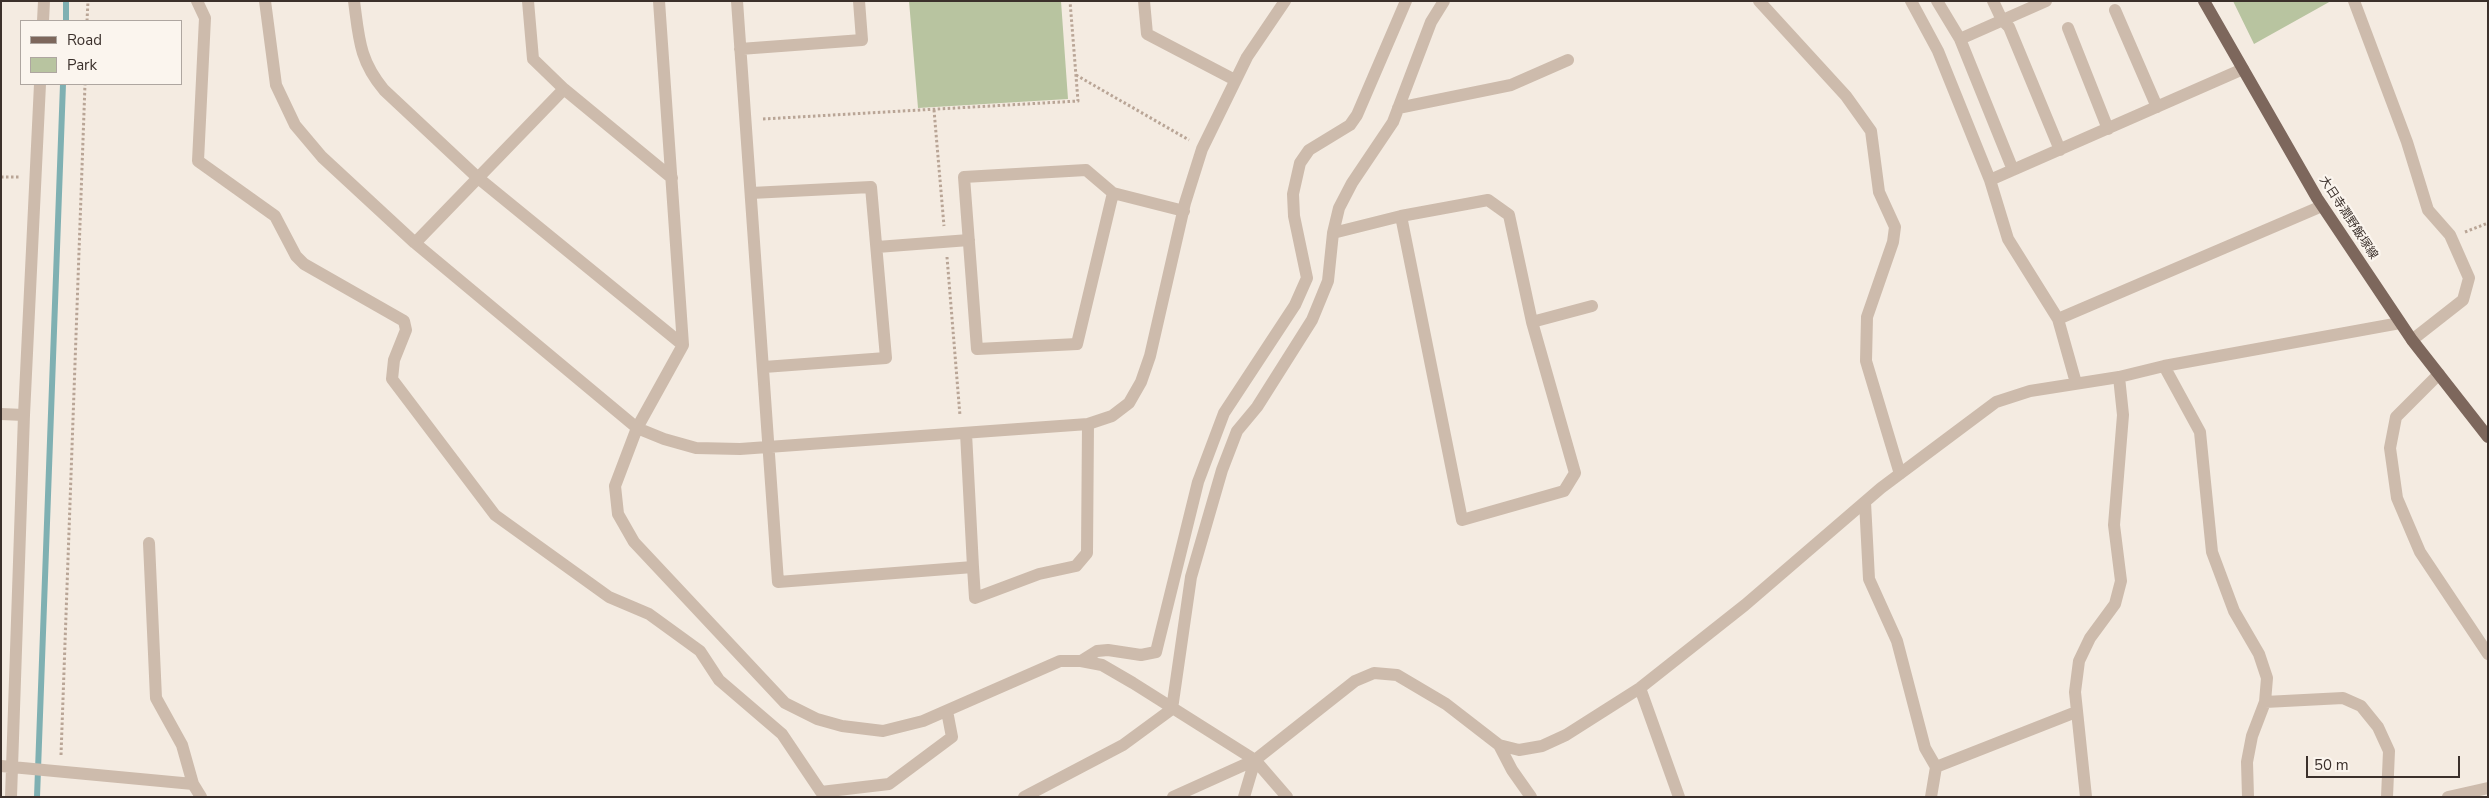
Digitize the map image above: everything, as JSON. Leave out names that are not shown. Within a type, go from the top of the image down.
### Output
[{"type":"main road","name":"大日寺潤野飯塚線","points":[[2204,1],[2322,206],[2412,340],[2488,438]]},
{"type":"street","points":[[43,20],[44,1]]},
{"type":"street","points":[[197,1],[205,18],[198,161],[275,216],[296,256],[304,264],[404,321],[406,330],[394,360],[392,379],[495,515],[609,597],[649,614],[700,651],[719,680],[782,734],[821,792],[889,784],[952,737],[947,710]]},
{"type":"street","points":[[265,1],[276,85],[296,125],[322,157],[415,243],[637,428],[664,439],[696,448],[769,447],[1088,424],[1112,416],[1129,402],[1141,382],[1150,356],[1184,211],[1202,149],[1247,57],[1285,1]]},
{"type":"street","points":[[354,1],[361,54],[373,77],[384,90],[477,177],[683,345]]},
{"type":"street","points":[[528,1],[533,58],[564,89],[672,178]]},
{"type":"street","points":[[659,1],[683,345],[637,428],[615,486],[618,514],[634,542],[785,703],[817,719],[842,726],[883,731],[924,721],[1060,661],[1081,661],[1102,665],[1254,760],[1287,797]]},
{"type":"street","points":[[737,1],[778,582],[973,567]]},
{"type":"street","points":[[740,49],[862,40],[859,1]]},
{"type":"street","points":[[1144,1],[1147,34],[1235,80]]},
{"type":"street","points":[[1081,661],[1097,650],[1141,655],[1156,652],[1198,482],[1224,413],[1295,305],[1307,278],[1294,216],[1293,194],[1300,163],[1309,150],[1350,125],[1357,115],[1406,1]]},
{"type":"street","points":[[1024,797],[1123,745],[1172,708],[1191,577],[1222,470],[1237,431],[1257,407],[1312,320],[1328,281],[1333,233],[1339,208],[1352,183],[1393,122],[1432,22],[1444,1]]},
{"type":"street","points":[[1759,1],[1846,96],[1871,131],[1879,192],[1895,227],[1893,242],[1867,317],[1866,361],[1900,474]]},
{"type":"street","points":[[1910,1],[1938,51],[1990,180],[2008,239],[2058,319],[2076,383]]},
{"type":"street","points":[[1937,1],[1960,39],[2013,170]]},
{"type":"street","points":[[1993,1],[2002,20],[2009,27],[2060,150]]},
{"type":"street","points":[[1960,39],[2046,1]]},
{"type":"street","points":[[2354,1],[2407,142],[2416,177],[2428,210],[2450,235],[2469,278],[2463,300],[2412,340]]},
{"type":"street","points":[[2115,10],[2157,107]]},
{"type":"street","points":[[2068,28],[2108,129]]},
{"type":"street","points":[[1398,108],[1511,86],[1568,60]]},
{"type":"street","points":[[1990,180],[2243,69]]},
{"type":"street","points":[[11,797],[7,766],[40,85]]},
{"type":"street","points":[[415,243],[564,89]]},
{"type":"street","points":[[1113,192],[1077,344],[977,349],[964,177],[1086,170],[1113,192],[1184,211]]},
{"type":"street","points":[[751,193],[871,186],[886,358],[764,367]]},
{"type":"street","points":[[1333,233],[1401,216],[1488,200],[1509,216],[1532,322],[1576,473],[1564,491],[1462,520],[1401,216]]},
{"type":"street","points":[[2058,319],[2322,206]]},
{"type":"street","points":[[877,247],[969,240]]},
{"type":"street","points":[[1532,322],[1592,306]]},
{"type":"street","points":[[1173,797],[1254,760],[1355,681],[1374,673],[1397,675],[1446,704],[1499,745],[1519,750],[1542,746],[1566,735],[1640,688],[1745,605],[1864,502],[1996,402],[2030,391],[2119,377],[2164,366],[2400,323]]},
{"type":"street","points":[[2164,366],[2200,432],[2212,552],[2234,611],[2259,654],[2267,678],[2265,702],[2252,736],[2248,754],[2248,797]]},
{"type":"street","points":[[2439,374],[2396,418],[2390,448],[2397,498],[2420,552],[2488,654]]},
{"type":"street","points":[[2086,797],[2075,692],[2079,661],[2090,638],[2116,604],[2122,582],[2114,525],[2122,416],[2119,377]]},
{"type":"street","points":[[1,414],[24,415]]},
{"type":"street","points":[[966,433],[975,598],[1039,574],[1076,566],[1087,553],[1088,424]]},
{"type":"street","points":[[1864,502],[1868,579],[1897,641],[1925,748],[1936,767],[1931,797]]},
{"type":"street","points":[[149,543],[156,698],[182,745],[193,784],[201,797]]},
{"type":"street","points":[[1640,688],[1679,797]]},
{"type":"street","points":[[2265,702],[2343,698],[2361,706],[2378,728],[2388,751],[2387,797]]},
{"type":"street","points":[[1936,767],[2076,712]]},
{"type":"street","points":[[1499,745],[1512,770],[1531,797]]},
{"type":"street","points":[[1244,797],[1254,760]]},
{"type":"street","points":[[7,766],[60,773],[193,784]]},
{"type":"street","points":[[2448,797],[2488,788]]},
{"type":"path","points":[[87,20],[88,1]]},
{"type":"path","points":[[763,119],[1078,101],[1070,1]]},
{"type":"path","points":[[1076,74],[1189,140]]},
{"type":"path","points":[[60,773],[85,85]]},
{"type":"path","points":[[934,110],[960,416]]},
{"type":"path","points":[[2450,235],[2488,223]]},
{"type":"green space","points":[[909,1],[1061,1],[1068,99],[918,108]]},
{"type":"green space","points":[[2233,1],[2331,1],[2254,44]]},
{"type":"waterway","points":[[66,1],[66,20]]},
{"type":"waterway","points":[[37,797],[63,85]]}]
